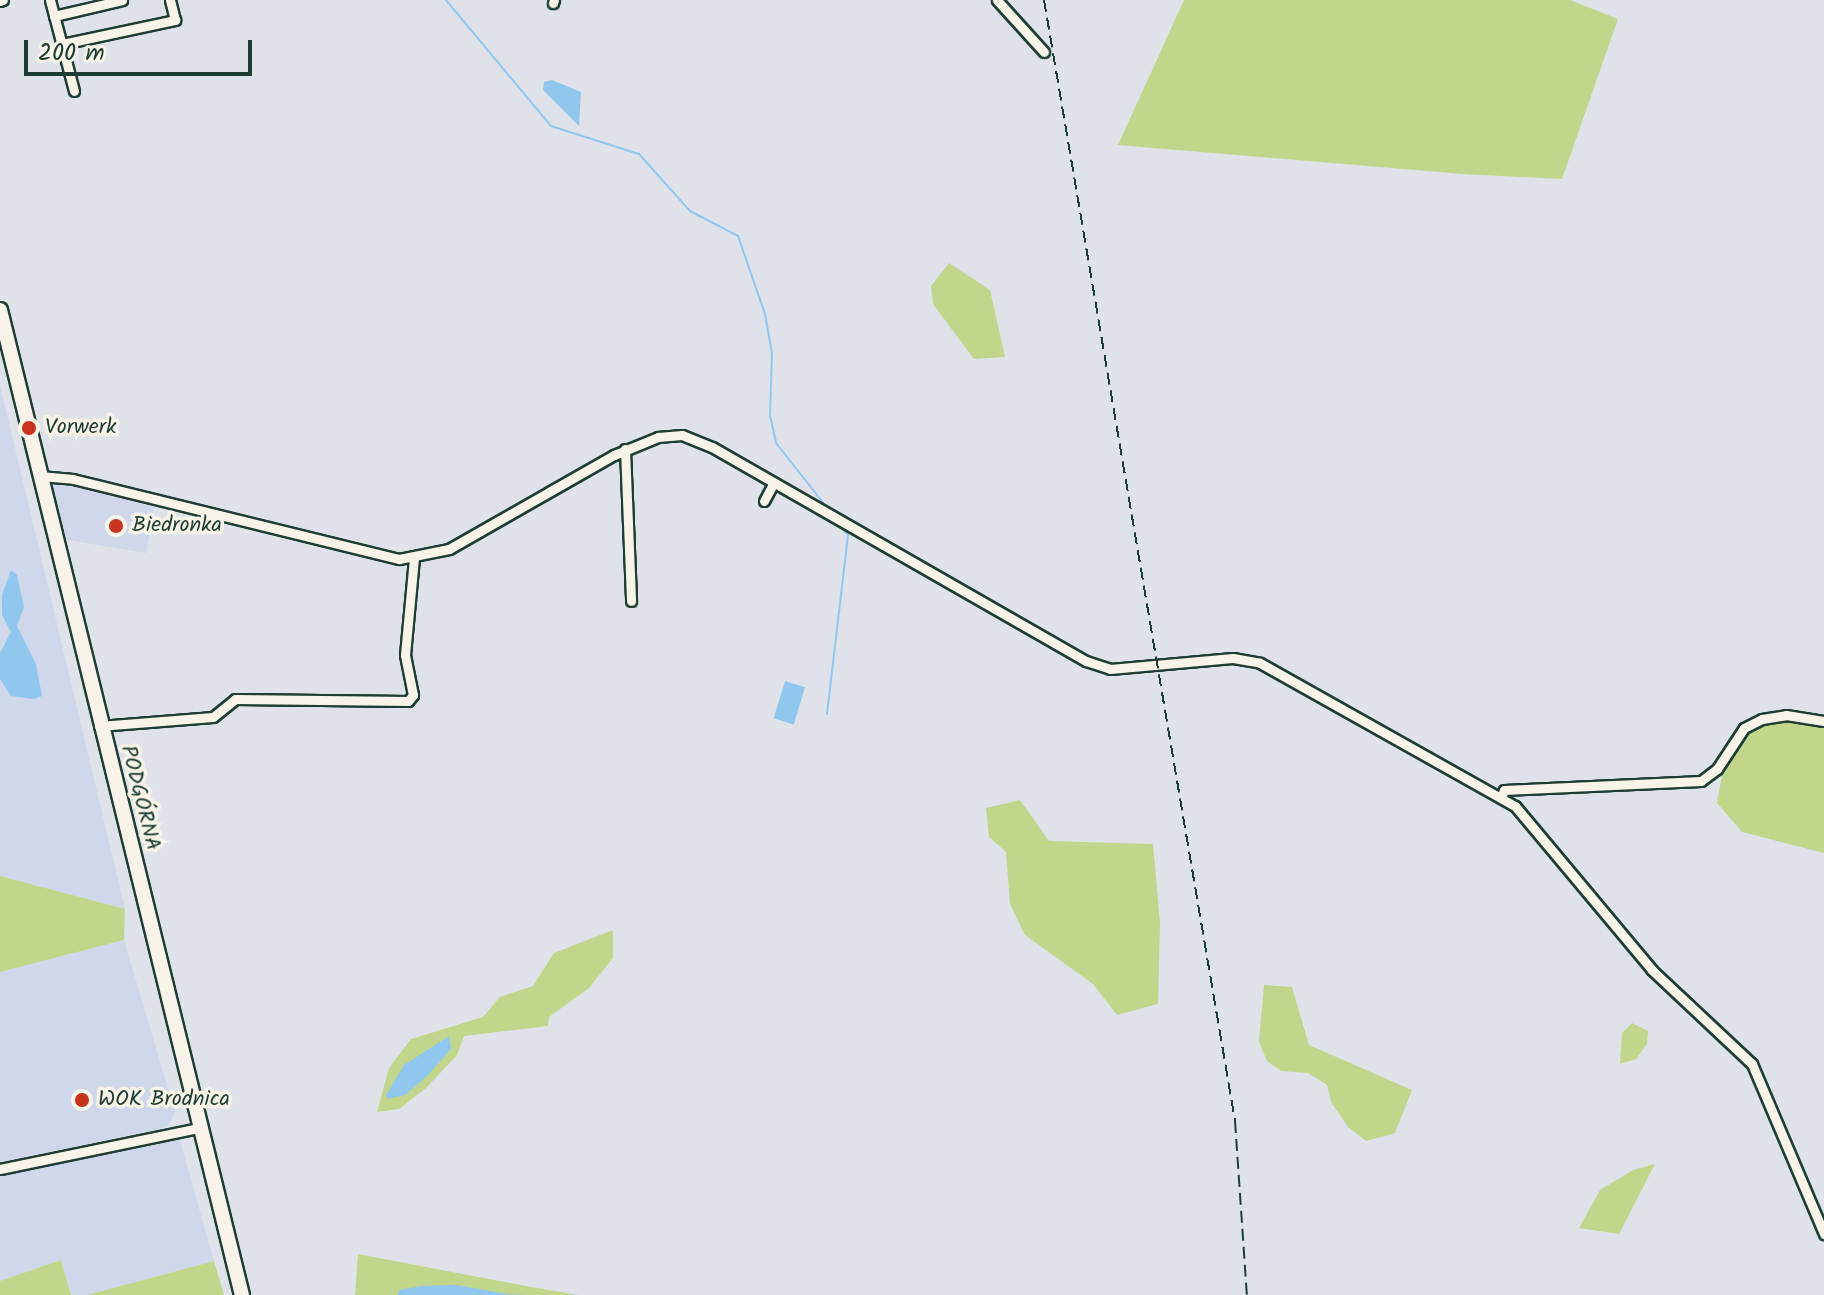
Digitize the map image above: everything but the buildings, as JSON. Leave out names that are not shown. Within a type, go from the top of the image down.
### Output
[{"type":"main road","name":"PODGÓRNA","points":[[0,310],[99,726],[242,1295]]},
{"type":"street","points":[[50,0],[74,91]]},
{"type":"street","points":[[54,16],[122,0]]},
{"type":"street","points":[[62,44],[175,20],[170,0]]},
{"type":"street","points":[[997,0],[1044,52]]},
{"type":"street","points":[[40,476],[83,481],[355,552],[414,558],[461,543],[625,449],[667,434],[682,435],[774,482],[1086,661],[1110,669],[1233,658],[1260,663],[1502,795],[1652,970],[1752,1064],[1824,1234]]},
{"type":"street","points":[[625,449],[631,601]]},
{"type":"street","points":[[764,501],[774,482]]},
{"type":"street","points":[[99,726],[213,717],[235,699],[408,701],[413,695],[405,655],[414,558]]},
{"type":"street","points":[[1502,795],[1504,790],[1701,781],[1717,769],[1744,728],[1762,719],[1786,715],[1824,721]]},
{"type":"street","points":[[0,1169],[198,1128]]},
{"type":"shaded area","points":[[0,387],[5,406],[125,909],[0,876]]},
{"type":"shaded area","points":[[51,481],[154,507],[146,553],[67,540]]},
{"type":"shaded area","points":[[124,940],[175,1112],[167,1127],[0,1162],[0,972]]},
{"type":"shaded area","points":[[179,1137],[214,1261],[87,1295],[71,1295],[61,1260],[0,1281],[0,1174]]},
{"type":"green space","points":[[1184,0],[1570,0],[1618,19],[1562,179],[1462,174],[1118,145]]},
{"type":"green space","points":[[949,263],[990,290],[1005,357],[974,359],[933,304],[931,286]]},
{"type":"green space","points":[[1785,718],[1824,725],[1824,853],[1742,832],[1717,803],[1722,775],[1749,730]]},
{"type":"green space","points":[[1020,800],[1049,841],[1153,844],[1160,923],[1158,1004],[1117,1015],[1093,984],[1025,935],[1010,904],[1006,852],[989,837],[986,808]]},
{"type":"green space","points":[[0,876],[125,909],[124,940],[0,972]]},
{"type":"green space","points":[[613,930],[613,958],[589,988],[549,1017],[548,1026],[464,1036],[457,1055],[426,1088],[399,1109],[377,1112],[389,1068],[411,1039],[483,1017],[500,997],[533,986],[554,953]]},
{"type":"green space","points":[[1264,985],[1292,987],[1309,1045],[1412,1090],[1395,1133],[1366,1141],[1348,1127],[1331,1102],[1327,1085],[1308,1073],[1281,1071],[1267,1061],[1259,1042]]},
{"type":"green space","points":[[1632,1023],[1648,1031],[1647,1044],[1636,1059],[1620,1064],[1622,1033]]},
{"type":"green space","points":[[1655,1164],[1619,1234],[1579,1228],[1600,1190],[1633,1170]]},
{"type":"green space","points":[[358,1254],[531,1287],[578,1295],[355,1295]]},
{"type":"green space","points":[[61,1260],[71,1295],[0,1295],[0,1281]]},
{"type":"green space","points":[[214,1261],[224,1295],[87,1295]]},
{"type":"water","points":[[552,80],[581,92],[579,126],[543,90],[544,82]]},
{"type":"water","points":[[11,570],[17,575],[24,607],[17,626],[36,664],[42,696],[34,699],[11,696],[0,679],[0,653],[11,632],[2,615],[2,595]]},
{"type":"water","points":[[785,681],[805,687],[794,724],[774,718]]},
{"type":"water","points":[[449,1036],[451,1049],[427,1076],[405,1095],[388,1099],[386,1095],[404,1065]]},
{"type":"water","points":[[456,1285],[528,1295],[398,1295],[399,1290],[421,1286]]},
{"type":"waterway","points":[[446,0],[551,126],[639,154],[690,211],[738,236],[765,314],[772,353],[770,416],[776,443],[825,505]]},
{"type":"waterway","points":[[827,714],[848,535],[841,527]]},
{"type":"railway","points":[[1044,0],[1235,1121],[1247,1295]]},
{"type":"place","name":"Vorwerk","points":[[29,428]]},
{"type":"place","name":"Biedronka","points":[[116,526]]},
{"type":"place","name":"WOK Brodnica","points":[[82,1100]]}]
